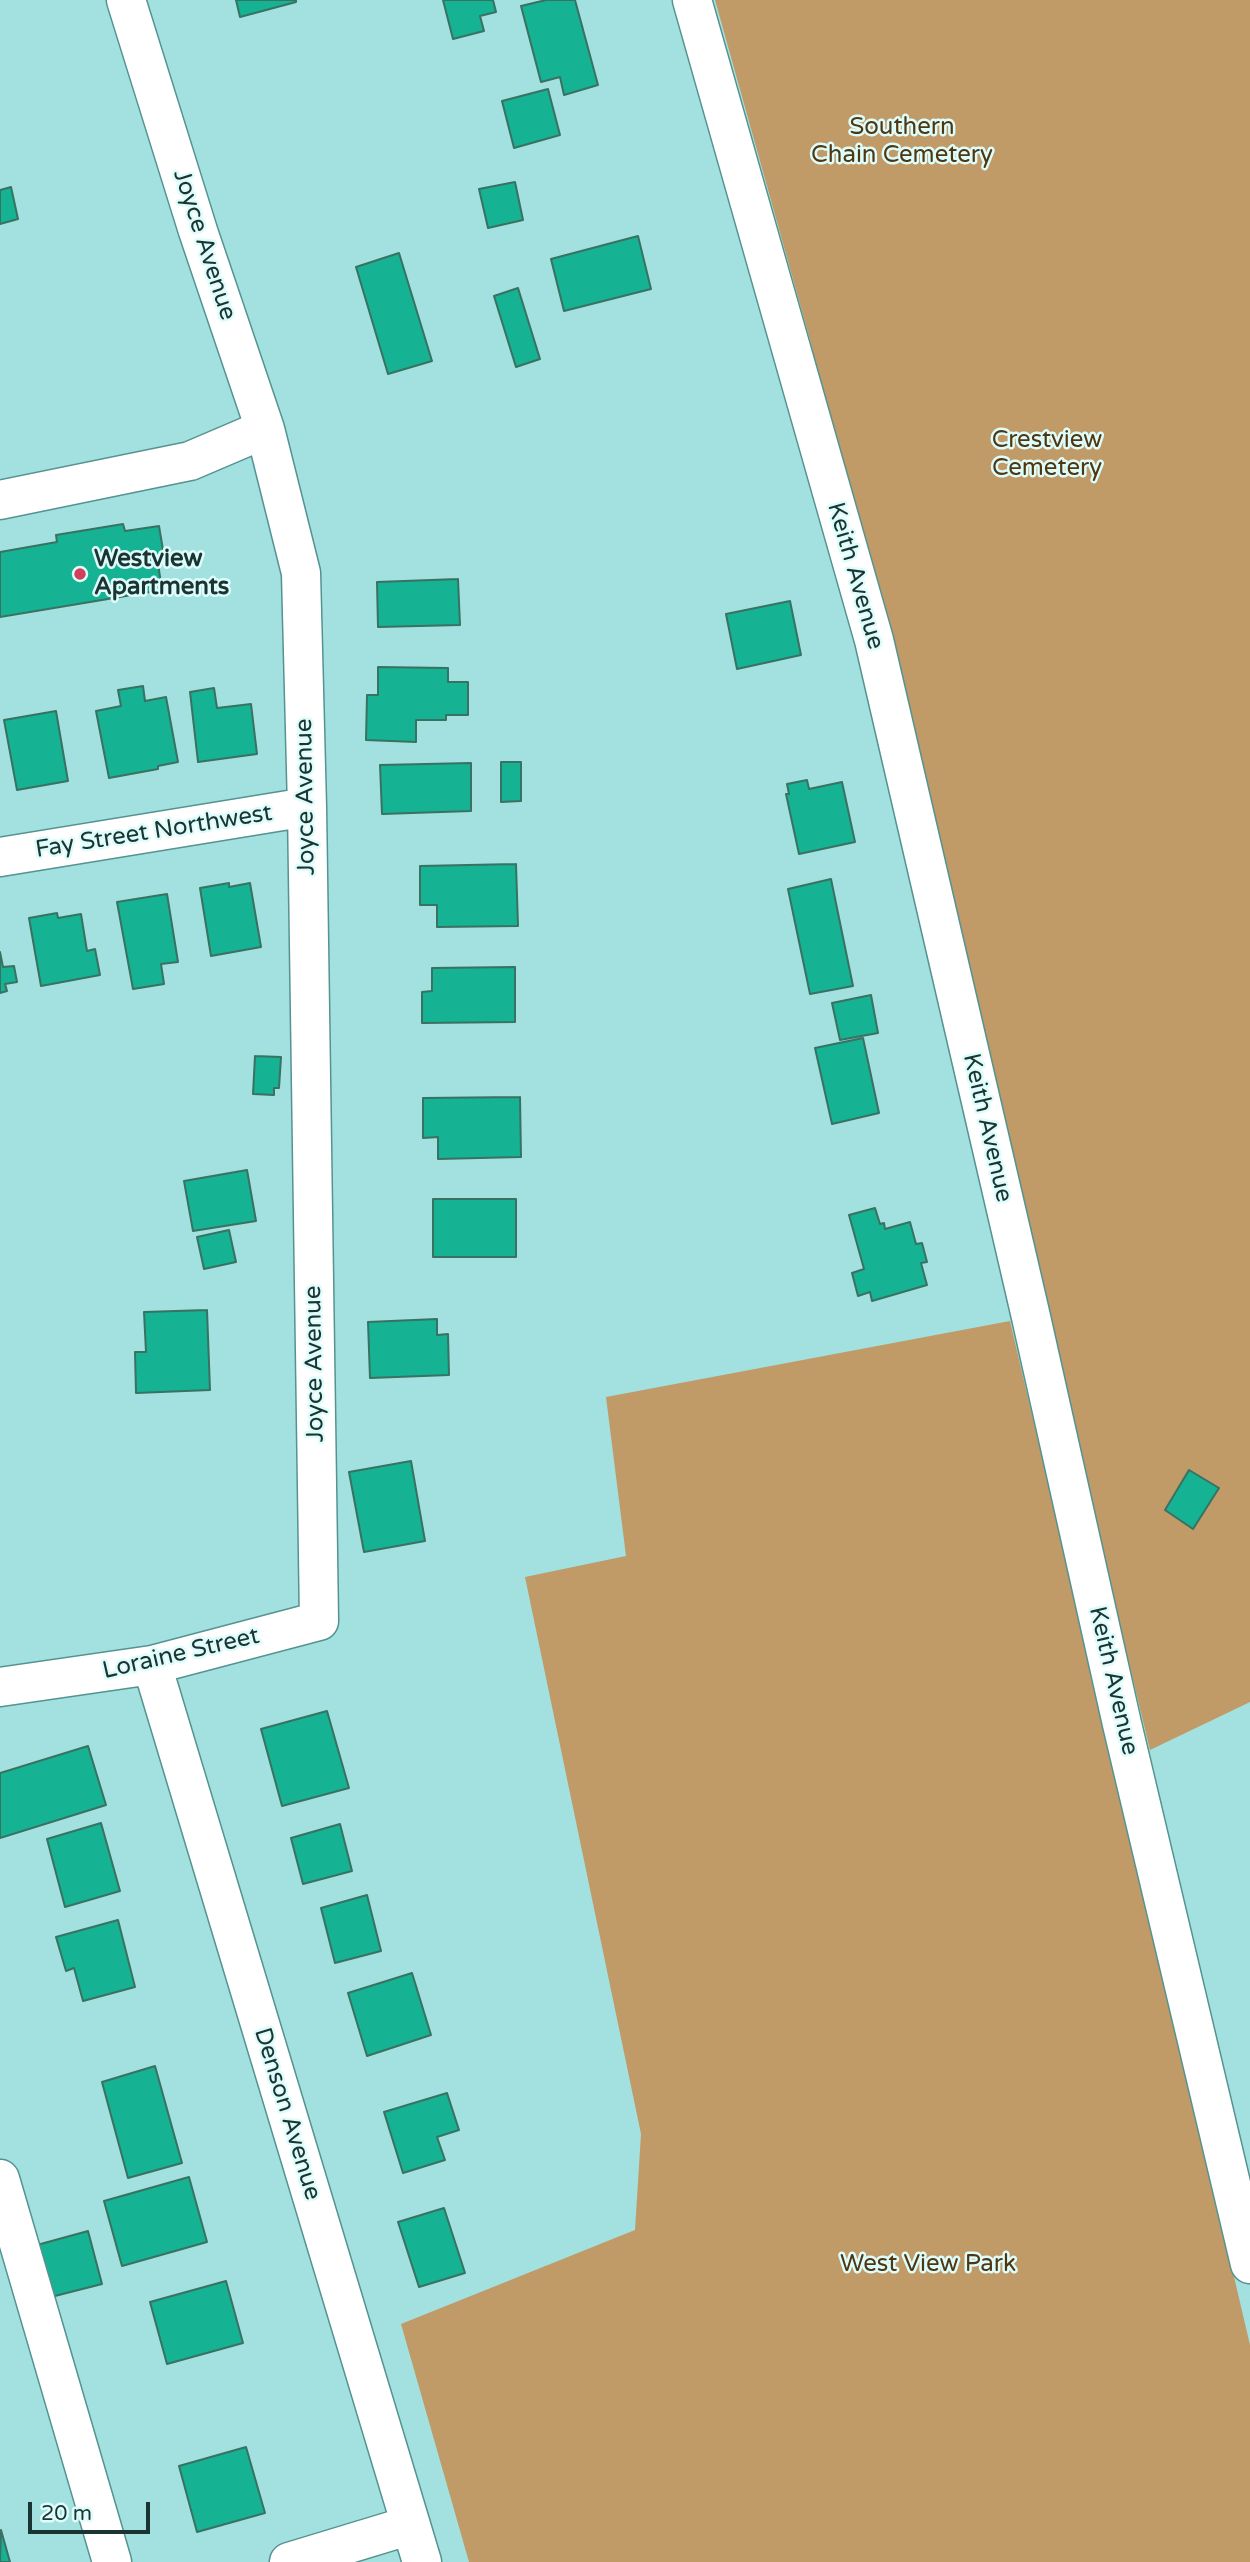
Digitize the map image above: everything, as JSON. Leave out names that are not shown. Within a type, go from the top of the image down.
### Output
[{"type":"street","name":"Joyce Avenue","points":[[126,0],[198,231],[265,429],[301,573],[319,1621]]},
{"type":"street","name":"Keith Avenue","points":[[692,0],[874,640],[1028,1303],[1122,1724],[1250,2264]]},
{"type":"street","points":[[0,500],[190,461],[265,429]]},
{"type":"street","name":"Fay Street Northwest","points":[[0,857],[307,807]]},
{"type":"street","name":"Loraine Street","points":[[0,1687],[152,1665],[319,1621]]},
{"type":"street","name":"Denson Avenue","points":[[152,1665],[422,2562]]},
{"type":"street","points":[[0,2179],[112,2562]]},
{"type":"street","points":[[289,2562],[411,2525]]},
{"type":"green space","name":"Crestview Cemetery","points":[[715,0],[1250,0],[1250,1702],[1150,1750],[810,340]]},
{"type":"green space","name":"West View Park","points":[[1010,1321],[1250,2345],[1250,2562],[469,2562],[401,2324],[635,2230],[641,2134],[525,1577],[626,1556],[606,1397]]},
{"type":"building","points":[[236,0],[296,0],[296,2],[240,17]]},
{"type":"building","points":[[443,0],[493,0],[496,12],[480,16],[484,31],[453,39]]},
{"type":"building","points":[[546,0],[575,0],[598,85],[564,95],[560,77],[541,82],[521,6]]},
{"type":"building","points":[[548,89],[560,135],[514,148],[502,101]]},
{"type":"building","points":[[515,182],[523,220],[488,228],[479,189]]},
{"type":"building","points":[[11,187],[18,219],[0,224],[0,190]]},
{"type":"building","points":[[638,236],[651,289],[564,311],[551,259]]},
{"type":"building","points":[[399,253],[432,361],[388,374],[356,267]]},
{"type":"building","points":[[518,288],[540,359],[516,367],[494,296]]},
{"type":"building","name":"Westview Apartments","points":[[123,524],[125,531],[159,526],[164,556],[157,557],[162,590],[0,617],[0,552],[57,542],[56,535]]},
{"type":"building","points":[[458,579],[460,625],[378,627],[377,582]]},
{"type":"building","points":[[790,601],[801,655],[737,669],[726,614]]},
{"type":"building","points":[[378,667],[448,668],[448,682],[468,682],[468,715],[446,715],[446,720],[416,720],[416,742],[366,740],[367,695],[378,695]]},
{"type":"building","points":[[143,686],[145,701],[166,697],[178,762],[158,766],[158,769],[109,778],[96,711],[121,706],[118,690]]},
{"type":"building","points":[[214,688],[217,708],[251,704],[257,754],[198,762],[190,692]]},
{"type":"building","points":[[56,711],[68,781],[17,790],[4,720]]},
{"type":"building","points":[[501,762],[521,762],[521,801],[501,802]]},
{"type":"building","points":[[471,763],[471,811],[382,814],[380,765]]},
{"type":"building","points":[[807,780],[809,789],[842,782],[855,842],[799,854],[786,794],[789,794],[787,784]]},
{"type":"building","points":[[516,864],[518,926],[437,927],[437,905],[420,905],[420,866]]},
{"type":"building","points":[[831,879],[853,986],[810,994],[788,889]]},
{"type":"building","points":[[229,883],[229,887],[250,883],[261,947],[211,956],[200,888]]},
{"type":"building","points":[[167,894],[178,962],[161,964],[164,984],[133,989],[117,902]]},
{"type":"building","points":[[57,913],[58,918],[81,914],[87,951],[95,949],[100,975],[41,986],[29,918]]},
{"type":"building","points":[[0,952],[3,967],[14,966],[17,982],[5,984],[7,991],[0,993]]},
{"type":"building","points":[[515,967],[515,1022],[422,1023],[422,992],[432,991],[432,968]]},
{"type":"building","points":[[871,995],[878,1033],[840,1040],[832,1003]]},
{"type":"building","points":[[863,1038],[879,1113],[832,1124],[815,1048]]},
{"type":"building","points":[[255,1056],[281,1057],[279,1088],[274,1088],[274,1095],[253,1094]]},
{"type":"building","points":[[520,1097],[521,1157],[438,1159],[438,1137],[423,1138],[423,1098]]},
{"type":"building","points":[[247,1170],[256,1221],[193,1231],[184,1181]]},
{"type":"building","points":[[433,1199],[516,1199],[516,1257],[433,1257]]},
{"type":"building","points":[[875,1208],[880,1224],[884,1223],[885,1229],[910,1222],[916,1244],[922,1243],[927,1262],[921,1263],[927,1285],[872,1301],[870,1292],[858,1296],[852,1273],[864,1269],[849,1215]]},
{"type":"building","points":[[229,1230],[236,1262],[204,1269],[197,1237]]},
{"type":"building","points":[[207,1310],[210,1390],[136,1393],[135,1352],[146,1352],[144,1312]]},
{"type":"building","points":[[437,1319],[437,1335],[448,1334],[449,1375],[370,1378],[368,1322]]},
{"type":"building","points":[[411,1461],[425,1541],[364,1552],[349,1472]]},
{"type":"building","points":[[1189,1470],[1219,1488],[1193,1529],[1165,1510]]},
{"type":"building","points":[[327,1711],[349,1788],[282,1806],[261,1729]]},
{"type":"building","points":[[88,1746],[106,1805],[0,1838],[0,1773]]},
{"type":"building","points":[[101,1823],[120,1891],[65,1907],[47,1839]]},
{"type":"building","points":[[340,1824],[352,1871],[303,1884],[291,1838]]},
{"type":"building","points":[[367,1895],[381,1951],[335,1963],[321,1908]]},
{"type":"building","points":[[118,1920],[135,1987],[83,2001],[74,1968],[66,1971],[56,1937]]},
{"type":"building","points":[[412,1973],[431,2035],[367,2056],[348,1993]]},
{"type":"building","points":[[155,2066],[182,2163],[128,2178],[102,2082]]},
{"type":"building","points":[[447,2093],[459,2130],[437,2137],[445,2160],[403,2173],[384,2112]]},
{"type":"building","points":[[189,2177],[207,2242],[122,2266],[104,2201]]},
{"type":"building","points":[[444,2208],[465,2273],[419,2287],[398,2222]]},
{"type":"building","points":[[88,2231],[102,2284],[51,2297],[37,2245]]},
{"type":"building","points":[[226,2281],[243,2343],[167,2364],[150,2302]]},
{"type":"building","points":[[246,2447],[265,2513],[197,2532],[179,2466]]},
{"type":"building","points":[[1,2530],[10,2562],[0,2562]]},
{"type":"place","name":"Westview Apartments","points":[[80,574]]},
{"type":"park label","name":"Southern Chain Cemetery","points":[[902,142]]}]
